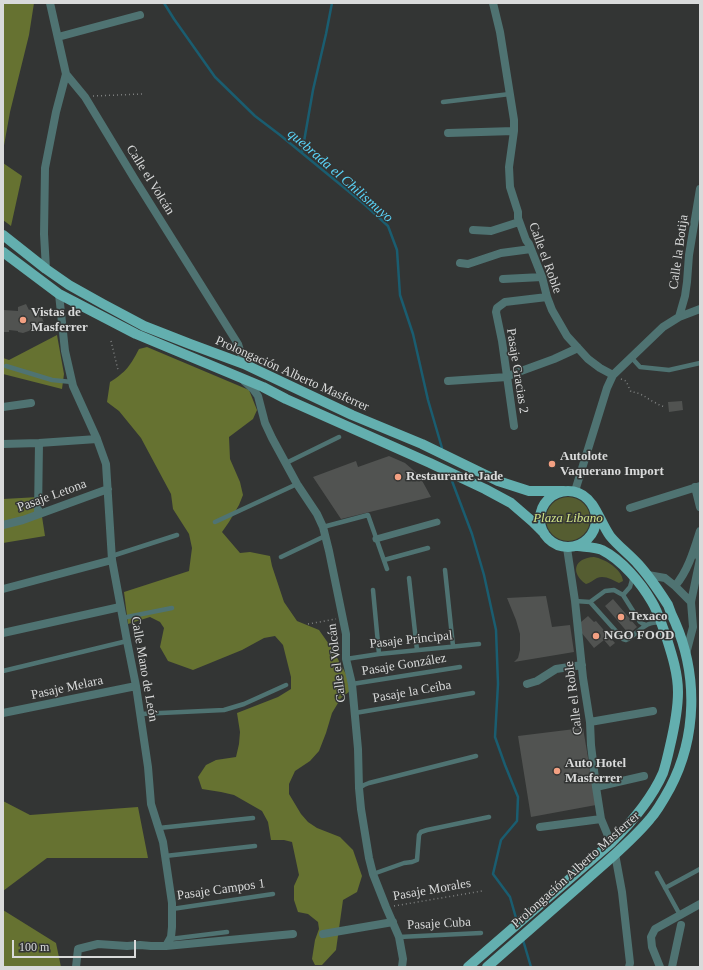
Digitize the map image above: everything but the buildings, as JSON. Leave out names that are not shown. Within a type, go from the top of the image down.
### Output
[{"type":"main road","name":"Prolongación Alberto Masferrer","points":[[3,235],[69,285],[144,326],[244,364],[352,415],[422,444],[498,481],[529,491],[564,491]]},
{"type":"main road","name":"Prolongación Alberto Masferrer","points":[[3,252],[59,294],[136,334],[264,387],[286,399],[485,489],[511,503],[544,533]]},
{"type":"main road","points":[[575,491],[585,496],[592,504],[595,509],[597,520],[594,531],[588,540],[578,546],[567,548],[551,542],[544,533],[540,523],[541,512],[542,507],[549,498],[558,492],[575,491]]},
{"type":"main road","name":"Prolongación Alberto Masferrer","points":[[487,967],[615,854],[651,819],[673,781],[686,747],[690,728],[691,684],[686,655],[680,635],[668,606],[648,575],[610,535],[592,504]]},
{"type":"main road","name":"Prolongación Alberto Masferrer","points":[[468,967],[611,843],[624,830],[647,800],[663,773],[672,737],[678,692],[674,663],[662,624],[652,602],[622,564],[600,550],[578,546]]},
{"type":"street","name":"Calle el Volcán","points":[[50,3],[66,74],[85,96],[134,178],[238,344],[244,364]]},
{"type":"street","name":"Calle el Roble","points":[[492,3],[500,32],[513,114],[514,131],[509,167],[509,181],[518,212],[519,222],[542,277],[546,297],[567,336],[588,359],[613,375]]},
{"type":"street","points":[[58,37],[140,16]]},
{"type":"street","points":[[46,269],[44,234],[45,168],[56,112],[66,74]]},
{"type":"street","points":[[448,134],[514,131]]},
{"type":"street","name":"Calle la Botija","points":[[679,317],[685,296],[689,255],[700,190]]},
{"type":"street","points":[[473,230],[491,231],[519,222]]},
{"type":"street","points":[[460,263],[468,264],[501,253],[531,249]]},
{"type":"street","points":[[503,279],[542,277]]},
{"type":"street","name":"Calle Mano de León","points":[[59,294],[65,351],[72,386],[97,439],[106,464],[112,558],[126,641],[136,686],[148,767],[151,804],[163,842],[172,909],[171,937],[168,942]]},
{"type":"street","name":"Pasaje Gracias 2","points":[[514,426],[502,341],[496,312],[497,308],[505,302],[546,297]]},
{"type":"street","points":[[575,491],[607,388],[613,375],[663,327],[679,317],[700,309]]},
{"type":"street","points":[[448,381],[507,377],[578,348]]},
{"type":"street","name":"Calle el Volcán","points":[[237,376],[253,389],[258,396],[265,423],[272,438],[297,484],[317,514],[323,527],[344,618],[346,634],[346,659],[352,684],[355,713],[361,809],[369,858],[373,874],[399,937],[403,959],[402,967]]},
{"type":"street","points":[[3,407],[31,403]]},
{"type":"street","points":[[3,444],[97,439]]},
{"type":"street","points":[[38,514],[40,443]]},
{"type":"street","points":[[630,508],[697,486],[700,507]]},
{"type":"street","name":"Pasaje Letona","points":[[3,525],[108,489]]},
{"type":"street","points":[[376,539],[437,522]]},
{"type":"street","points":[[675,586],[686,570],[700,531]]},
{"type":"street","name":"Calle el Roble","points":[[567,548],[590,722],[596,787],[601,820],[611,843]]},
{"type":"street","points":[[686,655],[692,627],[692,602],[700,558],[694,548]]},
{"type":"street","points":[[3,589],[112,558]]},
{"type":"street","points":[[648,575],[665,578],[692,602]]},
{"type":"street","points":[[3,633],[120,607]]},
{"type":"street","points":[[527,684],[537,682],[556,669],[582,664]]},
{"type":"street","name":"Pasaje Melara","points":[[3,713],[136,686]]},
{"type":"street","points":[[590,722],[653,711]]},
{"type":"street","points":[[596,787],[644,776]]},
{"type":"street","points":[[540,827],[601,820]]},
{"type":"street","points":[[615,854],[622,892],[630,963],[629,967]]},
{"type":"street","points":[[660,967],[652,946],[651,937],[655,929],[700,904]]},
{"type":"street","points":[[322,934],[393,922]]},
{"type":"street","points":[[672,967],[681,925]]},
{"type":"street","points":[[76,967],[78,949],[98,944],[151,946],[168,942],[293,934]]},
{"type":"lane","points":[[443,102],[510,94]]},
{"type":"lane","points":[[631,357],[640,367],[669,370],[700,364]]},
{"type":"lane","points":[[6,366],[52,380],[72,382]]},
{"type":"lane","points":[[286,463],[339,437]]},
{"type":"lane","points":[[216,522],[297,484]]},
{"type":"lane","points":[[323,527],[368,515],[387,569]]},
{"type":"lane","points":[[112,558],[177,535]]},
{"type":"lane","points":[[281,557],[325,536]]},
{"type":"lane","points":[[384,560],[428,548]]},
{"type":"lane","points":[[445,570],[452,646]]},
{"type":"lane","points":[[623,595],[630,587],[633,576]]},
{"type":"lane","points":[[409,578],[417,650]]},
{"type":"lane","points":[[373,590],[379,654]]},
{"type":"lane","points":[[575,601],[590,602],[600,594],[609,590],[614,590],[623,595],[640,622],[646,625]]},
{"type":"lane","points":[[590,602],[623,639],[626,640],[646,625],[657,622],[662,624]]},
{"type":"lane","points":[[122,618],[172,608]]},
{"type":"lane","points":[[3,671],[126,641]]},
{"type":"lane","name":"Pasaje Principal","points":[[346,659],[379,654],[479,644]]},
{"type":"lane","name":"Pasaje González","points":[[352,684],[460,667]]},
{"type":"lane","points":[[140,714],[224,710],[244,704],[286,686]]},
{"type":"lane","name":"Pasaje la Ceiba","points":[[355,713],[474,693]]},
{"type":"lane","points":[[359,788],[370,783],[476,756]]},
{"type":"lane","points":[[373,874],[417,860],[419,835],[421,832],[489,817]]},
{"type":"lane","points":[[158,828],[253,818]]},
{"type":"lane","points":[[165,856],[255,846]]},
{"type":"lane","points":[[665,888],[700,869]]},
{"type":"lane","points":[[657,873],[680,915]]},
{"type":"lane","name":"Pasaje Campos 1","points":[[172,909],[273,894]]},
{"type":"lane","points":[[168,942],[227,932]]},
{"type":"lane","name":"Pasaje Cuba","points":[[399,937],[481,934]]},
{"type":"path","points":[[85,96],[142,94]]},
{"type":"path","points":[[111,341],[118,370]]},
{"type":"path","points":[[613,375],[626,381],[631,392],[641,394],[657,404],[666,407]]},
{"type":"path","points":[[308,624],[344,618]]},
{"type":"path","name":"Pasaje Morales","points":[[386,907],[482,890]]},
{"type":"green space","points":[[3,3],[34,3],[29,35],[10,112],[3,151]]},
{"type":"green space","points":[[3,163],[22,176],[11,226],[3,220]]},
{"type":"green space","points":[[57,335],[64,374],[62,389],[3,374],[3,358],[9,360]]},
{"type":"green space","points":[[147,347],[249,390],[257,410],[253,419],[229,437],[230,459],[240,482],[243,495],[239,505],[222,532],[240,553],[250,552],[270,556],[284,602],[297,621],[319,630],[333,650],[347,676],[350,691],[341,698],[332,713],[319,751],[310,761],[295,771],[289,784],[289,794],[301,814],[308,822],[317,828],[340,837],[353,850],[362,876],[357,892],[343,900],[336,950],[322,965],[315,965],[312,959],[315,940],[319,929],[318,922],[308,914],[298,912],[294,900],[294,886],[299,875],[292,842],[284,840],[271,840],[268,822],[262,811],[234,795],[202,789],[198,777],[206,765],[216,760],[236,757],[240,732],[237,713],[278,697],[291,689],[291,677],[283,645],[275,636],[264,638],[242,650],[193,670],[168,661],[160,647],[164,628],[160,622],[150,617],[128,624],[124,592],[189,571],[192,548],[189,534],[173,509],[171,494],[141,438],[119,411],[107,402],[110,382],[127,368],[139,349]]},
{"type":"green space","points":[[39,497],[45,536],[3,543],[3,499]]},
{"type":"green space","name":"Plaza Libano","points":[[564,497],[572,497],[577,498],[584,503],[589,510],[589,528],[584,535],[577,540],[564,541],[556,538],[549,531],[546,523],[546,515],[549,507],[556,500]]},
{"type":"green space","points":[[594,557],[612,565],[620,572],[623,581],[619,583],[608,578],[600,577],[586,584],[581,580],[576,571],[578,563],[587,558]]},
{"type":"green space","points":[[3,801],[30,815],[138,807],[148,858],[47,858],[3,891]]},
{"type":"green space","points":[[3,910],[56,943],[61,967],[3,967]]},
{"type":"waterway","name":"quebrada el Chilismuyo","points":[[164,3],[215,77],[255,116],[364,204],[388,226],[397,250],[400,295],[413,334],[428,400],[442,448]]},
{"type":"waterway","points":[[302,153],[313,90],[332,3]]},
{"type":"waterway","name":"quebrada el Chilismuyo","points":[[452,481],[472,534],[484,575],[496,630],[498,684],[495,737],[518,797],[517,821],[501,840],[493,874],[510,897],[516,918]]},
{"type":"waterway","name":"quebrada el Chilismuyo","points":[[523,940],[531,967]]},
{"type":"place","name":"Vistas de Masferrer","points":[[23,320]]},
{"type":"place","name":"Autolote Vaquerano Import","points":[[552,464]]},
{"type":"place","name":"Restaurante Jade","points":[[398,477]]},
{"type":"place","name":"Texaco","points":[[621,617]]},
{"type":"place","name":"NGO FOOD","points":[[596,636]]},
{"type":"place","name":"Auto Hotel Masferrer","points":[[557,771]]}]
